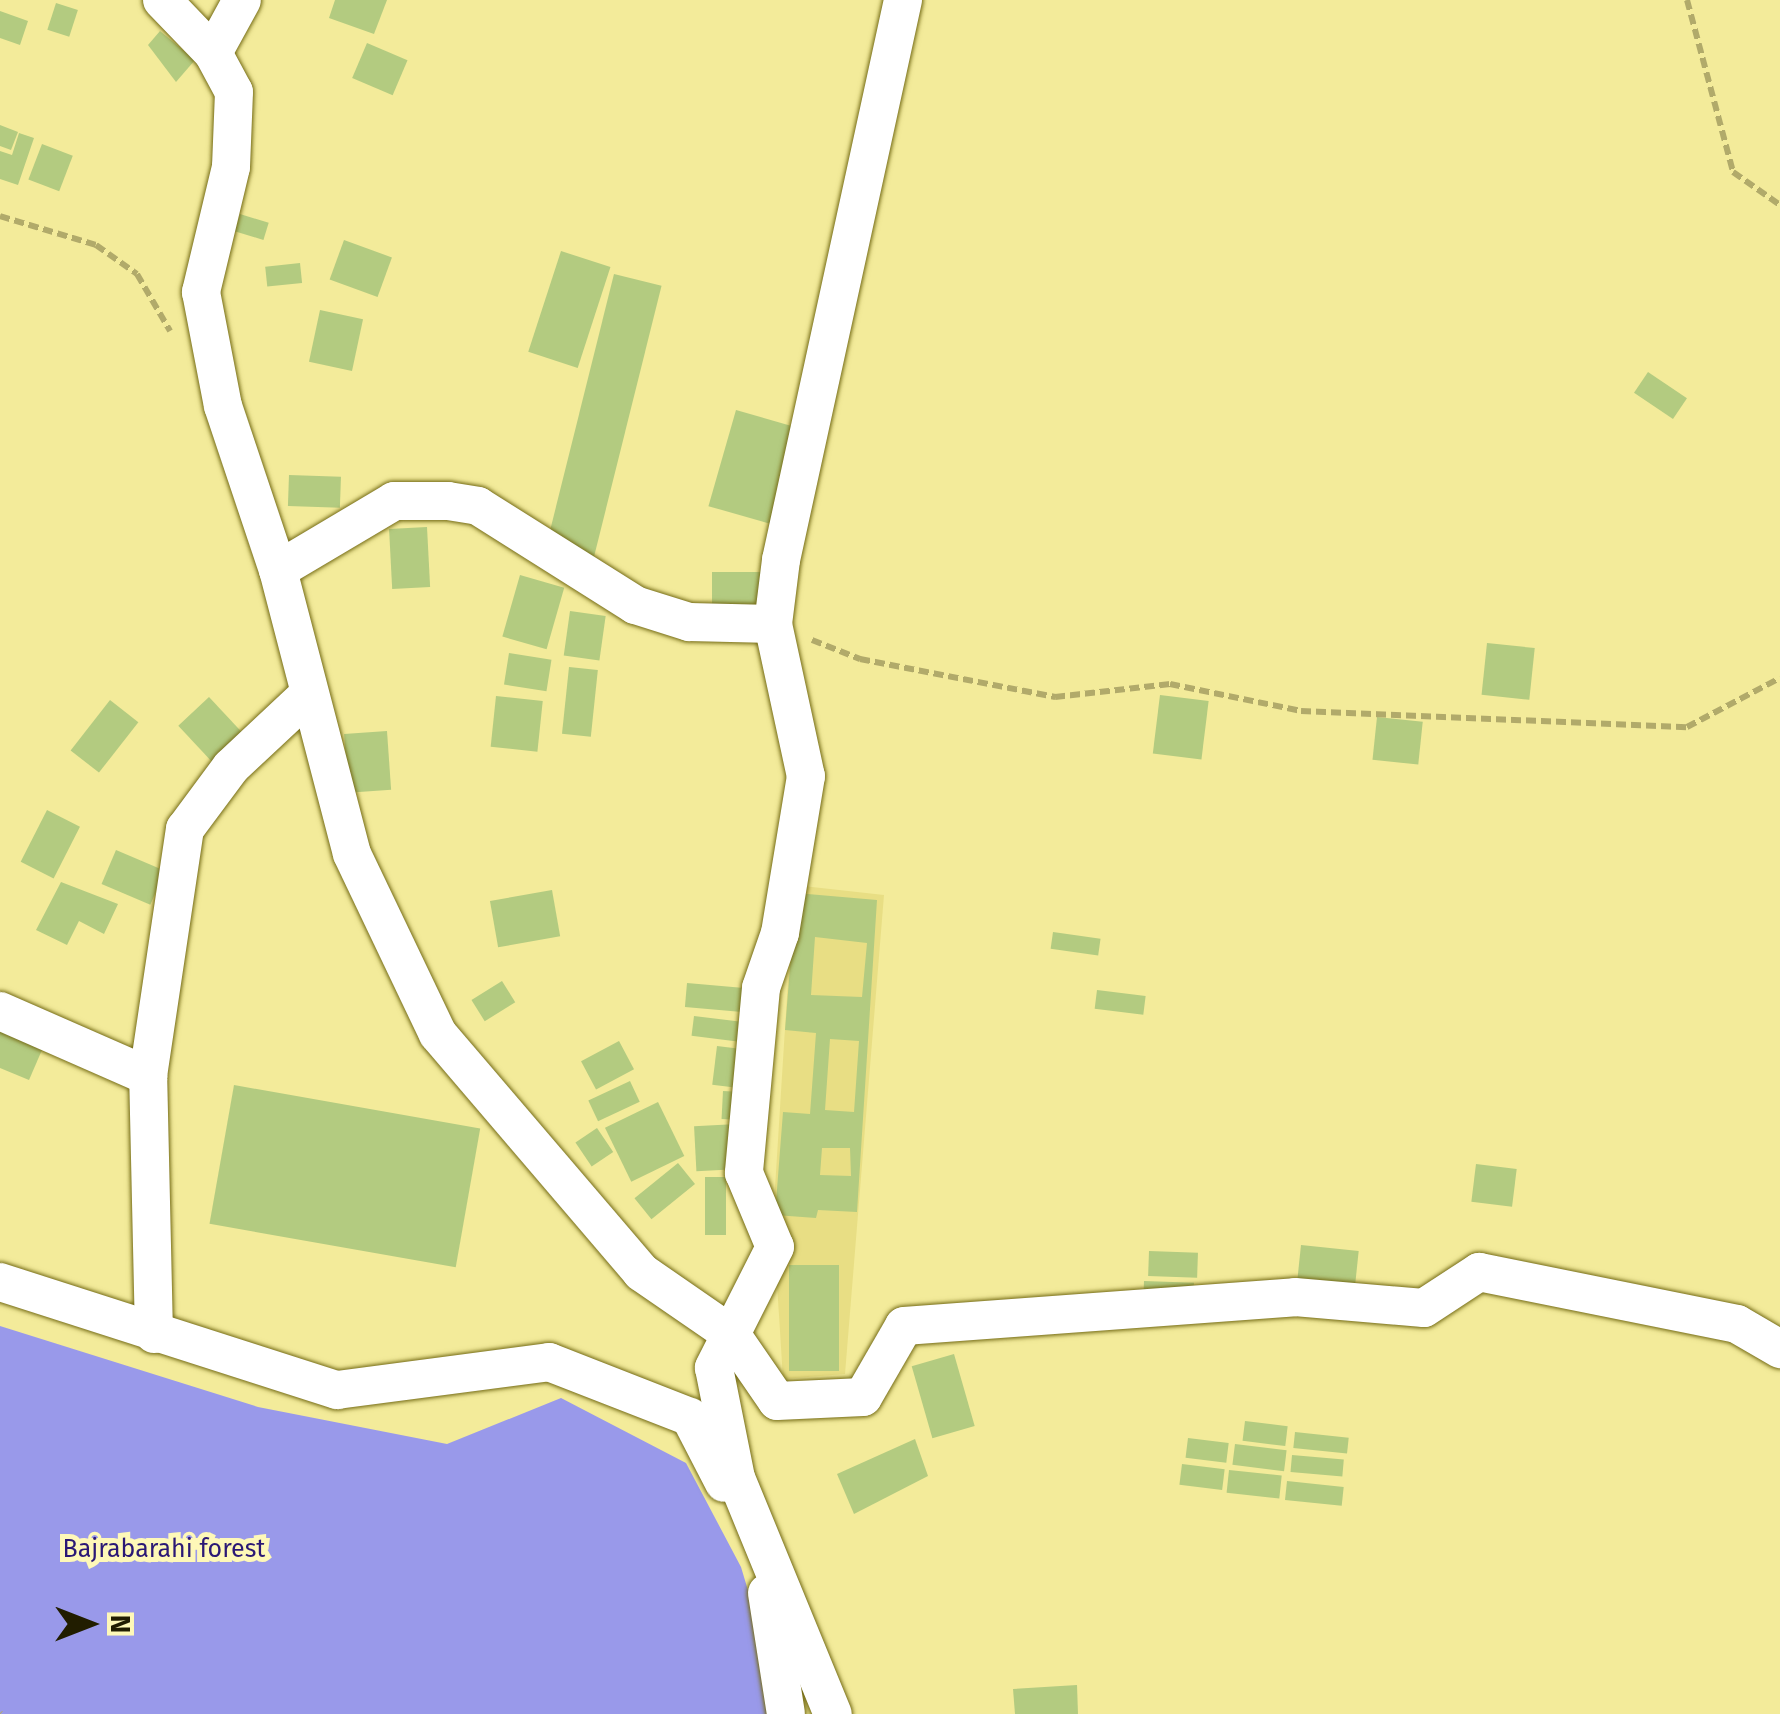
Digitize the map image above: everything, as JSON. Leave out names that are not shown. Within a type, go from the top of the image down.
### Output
[{"type":"street","points":[[162,0],[213,53],[234,92],[234,117],[201,292],[223,406],[278,570],[352,854],[438,1034],[641,1272],[731,1334],[778,1401],[864,1398],[904,1326],[1296,1297],[1424,1308],[1479,1272],[1737,1324],[1780,1349]]},
{"type":"street","points":[[213,53],[242,0]]},
{"type":"street","points":[[834,1714],[736,1478],[714,1368],[775,1247],[744,1173],[761,988],[780,933],[806,776],[774,624],[902,0]]},
{"type":"street","points":[[278,570],[394,501],[448,501],[478,506],[634,605],[689,622],[774,624]]},
{"type":"street","points":[[154,1334],[148,1076],[185,829],[231,767],[309,694]]},
{"type":"street","points":[[0,1012],[148,1076]]},
{"type":"street","points":[[0,1282],[338,1390],[548,1362],[690,1417],[761,1556],[786,1714]]},
{"type":"path","points":[[1687,0],[1732,172],[1780,205]]},
{"type":"path","points":[[0,216],[96,244],[147,287],[174,343]]},
{"type":"path","points":[[774,624],[860,659],[1055,697],[1170,684],[1301,711],[1687,727],[1780,678]]},
{"type":"shaded area","points":[[794,885],[884,895],[845,1374],[783,1379],[773,1220]]},
{"type":"green space","name":"Bajrabarahi forest","points":[[0,1326],[258,1407],[447,1444],[561,1398],[686,1463],[741,1567],[785,1714],[0,1714]]},
{"type":"building","points":[[335,0],[387,0],[374,34],[329,18]]},
{"type":"building","points":[[56,3],[78,10],[69,37],[47,30]]},
{"type":"building","points":[[0,11],[28,21],[20,45],[0,38]]},
{"type":"building","points":[[160,31],[195,60],[176,82],[148,45]]},
{"type":"building","points":[[367,43],[408,60],[393,95],[352,78]]},
{"type":"building","points":[[0,125],[18,132],[11,150],[0,146]]},
{"type":"building","points":[[19,133],[34,138],[18,185],[0,179],[0,151],[12,155]]},
{"type":"building","points":[[42,144],[73,156],[59,191],[28,179]]},
{"type":"building","points":[[240,214],[269,223],[263,240],[235,231]]},
{"type":"building","points":[[344,240],[392,257],[378,297],[330,279]]},
{"type":"building","points":[[561,251],[610,267],[578,368],[528,352]]},
{"type":"building","points":[[300,263],[302,283],[267,287],[265,267]]},
{"type":"building","points":[[614,274],[662,286],[593,561],[545,550]]},
{"type":"building","points":[[320,310],[363,319],[352,371],[309,362]]},
{"type":"building","points":[[1648,372],[1687,398],[1673,419],[1634,393]]},
{"type":"building","points":[[736,410],[799,428],[772,524],[708,506]]},
{"type":"building","points":[[289,475],[341,477],[340,508],[288,506]]},
{"type":"building","points":[[427,527],[430,587],[392,589],[389,529]]},
{"type":"building","points":[[712,572],[765,572],[765,622],[712,622]]},
{"type":"building","points":[[520,575],[564,588],[547,649],[502,637]]},
{"type":"building","points":[[570,611],[606,616],[599,661],[564,656]]},
{"type":"building","points":[[1487,643],[1535,648],[1529,700],[1482,695]]},
{"type":"building","points":[[509,653],[551,660],[546,691],[504,685]]},
{"type":"building","points":[[569,667],[598,670],[591,737],[562,734]]},
{"type":"building","points":[[1160,695],[1209,701],[1201,760],[1153,754]]},
{"type":"building","points":[[496,696],[543,701],[537,752],[491,747]]},
{"type":"building","points":[[209,697],[244,734],[213,763],[178,726]]},
{"type":"building","points":[[110,700],[138,722],[99,773],[71,750]]},
{"type":"building","points":[[1377,717],[1423,722],[1418,765],[1373,760]]},
{"type":"building","points":[[387,731],[391,790],[348,793],[344,734]]},
{"type":"building","points":[[47,810],[80,827],[54,878],[21,862]]},
{"type":"building","points":[[116,850],[165,871],[150,905],[102,884]]},
{"type":"building","points":[[61,882],[118,904],[104,934],[79,921],[67,945],[36,930]]},
{"type":"building","points":[[552,890],[560,936],[498,947],[490,901]]},
{"type":"building","points":[[796,893],[877,900],[857,1212],[818,1210],[816,1218],[775,1215],[783,1112],[810,1114],[816,1033],[785,1030]],"holes":[[[815,937],[867,943],[862,997],[811,995]],[[830,1039],[859,1041],[854,1112],[825,1110]],[[822,1148],[850,1148],[851,1176],[820,1175]]]},
{"type":"building","points":[[1053,932],[1101,939],[1098,956],[1051,949]]},
{"type":"building","points":[[502,981],[515,1002],[485,1021],[471,1000]]},
{"type":"building","points":[[687,983],[750,988],[748,1012],[685,1007]]},
{"type":"building","points":[[1097,990],[1146,996],[1143,1015],[1095,1009]]},
{"type":"building","points":[[694,1016],[754,1023],[751,1043],[692,1036]]},
{"type":"building","points":[[0,1026],[45,1043],[29,1080],[0,1068]]},
{"type":"building","points":[[619,1041],[634,1069],[596,1089],[581,1061]]},
{"type":"building","points":[[717,1046],[752,1050],[747,1089],[712,1085]]},
{"type":"building","points":[[630,1081],[640,1102],[598,1121],[588,1100]]},
{"type":"building","points":[[234,1085],[480,1128],[456,1267],[210,1224]]},
{"type":"building","points":[[723,1091],[742,1092],[741,1120],[722,1119]]},
{"type":"building","points":[[658,1102],[684,1156],[631,1182],[605,1128]]},
{"type":"building","points":[[737,1124],[739,1169],[696,1171],[694,1126]]},
{"type":"building","points":[[597,1128],[613,1152],[592,1167],[575,1143]]},
{"type":"building","points":[[678,1163],[695,1184],[651,1219],[634,1198]]},
{"type":"building","points":[[1476,1164],[1517,1169],[1512,1207],[1471,1202]]},
{"type":"building","points":[[705,1177],[726,1177],[726,1235],[705,1235]]},
{"type":"building","points":[[1301,1245],[1359,1251],[1353,1303],[1296,1297]]},
{"type":"building","points":[[1149,1251],[1198,1253],[1197,1278],[1148,1276]]},
{"type":"building","points":[[789,1265],[839,1265],[839,1371],[789,1371]]},
{"type":"building","points":[[1144,1281],[1194,1283],[1193,1307],[1143,1305]]},
{"type":"building","points":[[954,1354],[975,1426],[932,1438],[912,1366]]},
{"type":"building","points":[[1245,1421],[1288,1426],[1285,1446],[1243,1441]]},
{"type":"building","points":[[1295,1432],[1349,1438],[1347,1454],[1293,1448]]},
{"type":"building","points":[[1188,1438],[1229,1443],[1226,1463],[1186,1458]]},
{"type":"building","points":[[915,1439],[928,1476],[854,1514],[837,1474]]},
{"type":"building","points":[[1235,1444],[1287,1450],[1284,1471],[1232,1465]]},
{"type":"building","points":[[1292,1455],[1344,1460],[1342,1476],[1291,1472]]},
{"type":"building","points":[[1182,1464],[1225,1469],[1222,1490],[1179,1485]]},
{"type":"building","points":[[1229,1470],[1282,1476],[1279,1498],[1227,1493]]},
{"type":"building","points":[[1287,1481],[1344,1487],[1342,1506],[1285,1500]]},
{"type":"building","points":[[1077,1685],[1078,1714],[1015,1714],[1013,1689]]}]
